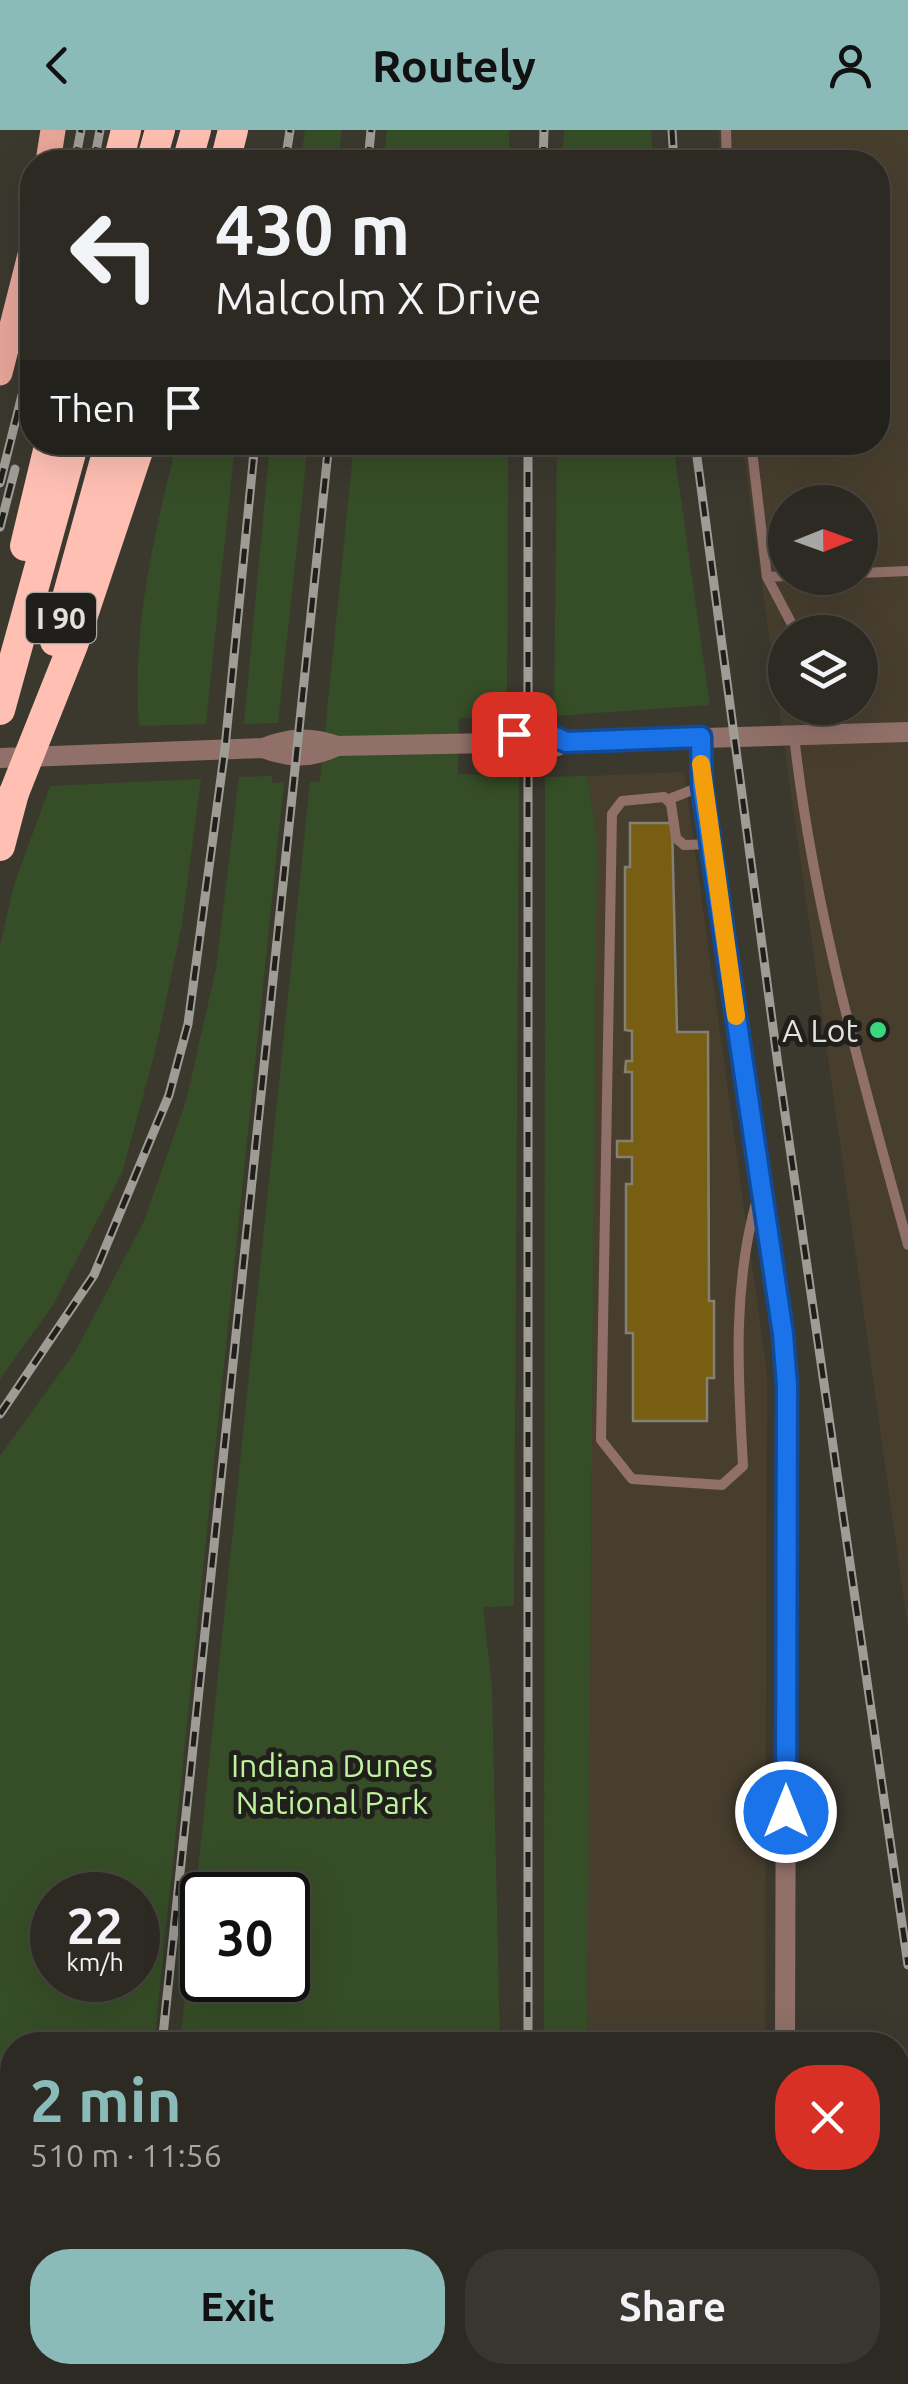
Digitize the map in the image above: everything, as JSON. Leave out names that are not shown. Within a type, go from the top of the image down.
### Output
[{"type":"highway","points":[[0,662],[47,455]]},
{"type":"highway","name":"I 90","points":[[0,710],[70,455]]},
{"type":"highway","name":"I 90","points":[[0,846],[106,455]]},
{"type":"highway","points":[[14,793],[73,646],[137,455]]},
{"type":"main road","points":[[0,373],[20,294]]},
{"type":"street","points":[[0,758],[262,748],[285,756],[317,756],[337,746],[494,743],[514,752],[549,751],[566,742],[908,732]]},
{"type":"street","points":[[701,737],[702,786],[787,1386],[785,2032]]},
{"type":"lane","points":[[753,455],[767,577],[784,615]]},
{"type":"lane","points":[[878,573],[908,572]]},
{"type":"lane","points":[[825,725],[825,734]]},
{"type":"lane","points":[[794,734],[815,885],[842,1007],[908,1245]]},
{"type":"lane","points":[[702,786],[667,800],[622,801],[612,814],[601,1440],[632,1479],[722,1485],[742,1466],[739,1290],[744,1246],[761,1184]]},
{"type":"lane","points":[[667,800],[676,838],[684,845],[710,844]]},
{"type":"shaded area","points":[[718,130],[908,130],[908,1629],[781,725],[878,725],[878,615],[768,615],[768,629],[744,455],[890,455],[890,150],[719,150]]},
{"type":"shaded area","points":[[684,772],[767,1373],[765,2032],[587,2032],[597,835],[587,776]]},
{"type":"green space","points":[[305,130],[342,130],[340,150],[302,150]]},
{"type":"green space","points":[[387,130],[509,130],[509,150],[385,150]]},
{"type":"green space","points":[[564,130],[651,130],[652,150],[563,150]]},
{"type":"green space","points":[[174,455],[234,455],[206,724],[139,726],[139,653],[153,548]]},
{"type":"green space","points":[[269,455],[307,455],[278,723],[244,724]]},
{"type":"green space","name":"Indiana Dunes National Park","points":[[353,455],[508,455],[507,717],[459,718],[458,774],[519,777],[514,1606],[483,1607],[492,1687],[500,2032],[181,2032],[184,2002],[310,2002],[310,1872],[198,1872],[310,782],[320,781]]},
{"type":"green space","points":[[557,455],[675,455],[710,705],[554,716]]},
{"type":"green space","points":[[272,776],[272,783],[284,782],[160,1987],[160,1872],[30,1872],[30,2002],[158,2002],[155,2032],[0,2032],[0,1456],[75,1352],[144,1221],[186,1101],[216,969],[239,777]]},
{"type":"green space","points":[[587,776],[597,835],[587,2032],[544,2032],[545,777]]},
{"type":"green space","points":[[201,779],[182,924],[156,1048],[122,1173],[53,1305],[0,1379],[0,945],[14,885],[50,786]]},
{"type":"building","points":[[630,823],[672,823],[677,1032],[708,1032],[709,1301],[714,1301],[714,1378],[707,1378],[707,1421],[633,1421],[633,1333],[626,1333],[626,1184],[632,1184],[632,1157],[617,1157],[617,1141],[632,1141],[632,1072],[625,1072],[626,1061],[632,1061],[632,1031],[625,1030],[625,867],[630,867]]},
{"type":"railway","points":[[77,150],[81,130]]},
{"type":"railway","points":[[96,150],[100,130]]},
{"type":"railway","points":[[287,150],[290,130]]},
{"type":"railway","points":[[369,150],[371,130]]},
{"type":"railway","points":[[543,150],[544,130]]},
{"type":"railway","points":[[672,130],[673,150]]},
{"type":"railway","points":[[0,483],[20,403]]},
{"type":"railway","points":[[0,1414],[94,1275],[169,1095],[188,1024],[225,748],[254,455]]},
{"type":"railway","points":[[163,2032],[328,455]]},
{"type":"railway","points":[[528,455],[528,2032]]},
{"type":"railway","points":[[697,455],[778,1065],[908,1965]]},
{"type":"railway","points":[[0,527],[15,469]]},
{"type":"slow traffic","points":[[701,764],[736,1016]]},
{"type":"place","name":"A Lot","points":[[878,1030]]},
{"type":"route","points":[[514,734],[549,734],[566,742],[701,737],[702,786],[783,1334],[787,1386],[786,1812]]}]
